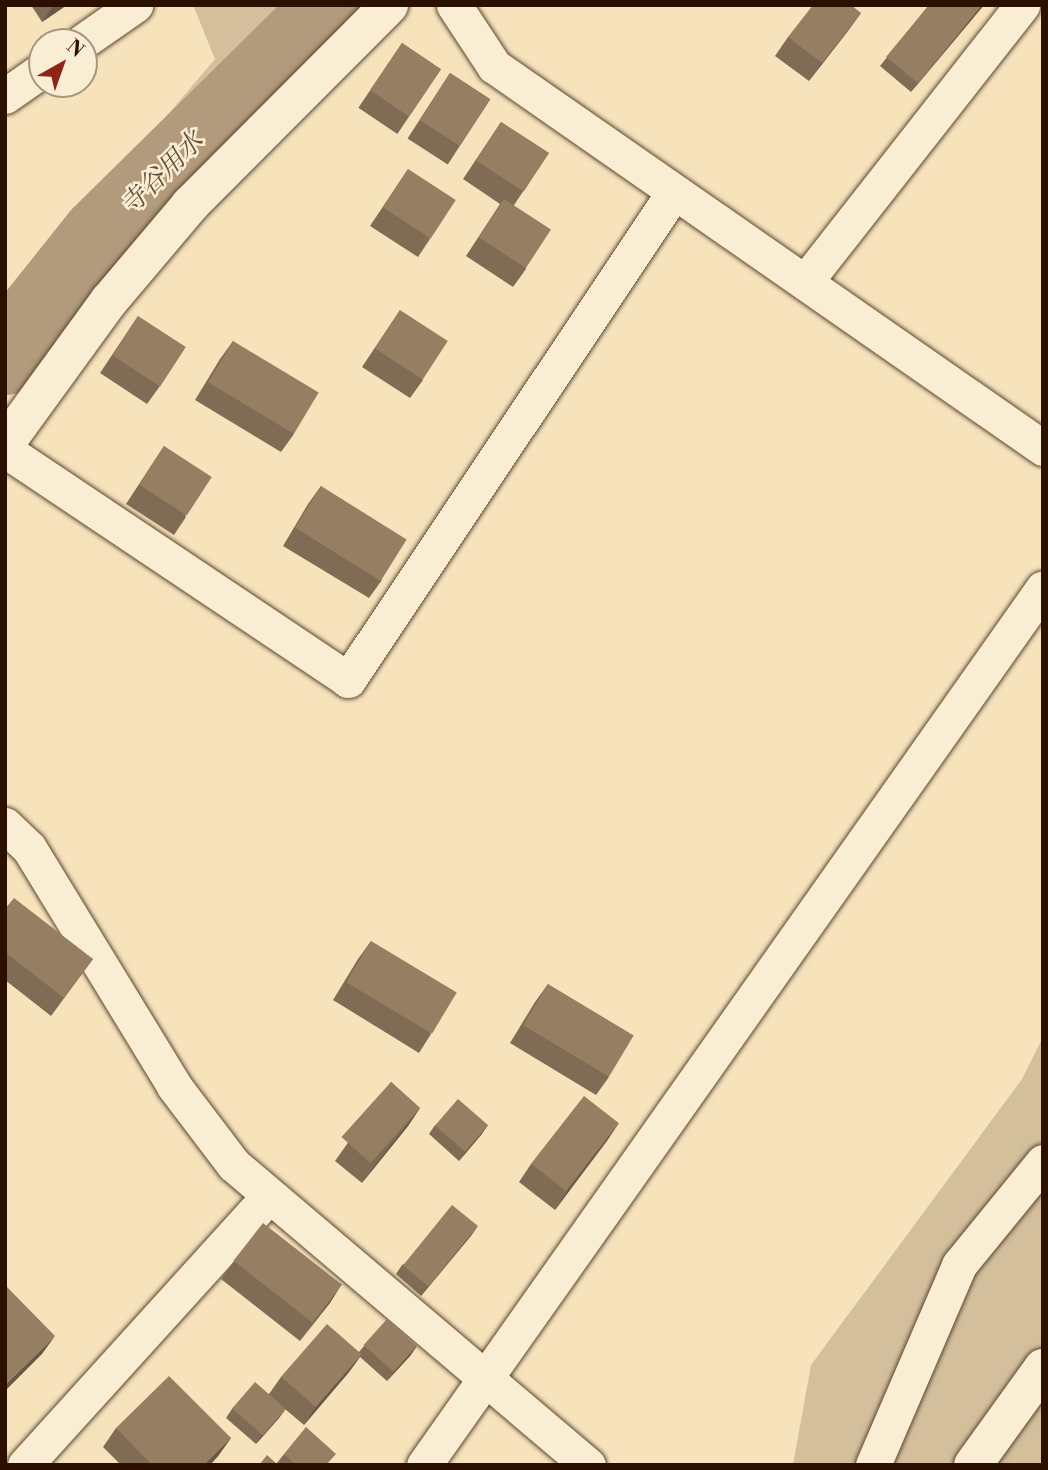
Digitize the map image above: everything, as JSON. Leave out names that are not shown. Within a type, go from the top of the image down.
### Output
[{"type":"street","points":[[98,31],[135,5]]},
{"type":"street","points":[[5,444],[109,301],[190,205],[389,5]]},
{"type":"street","points":[[454,5],[494,66],[1043,448]]},
{"type":"street","points":[[805,282],[1022,5]]},
{"type":"street","points":[[5,96],[28,80]]},
{"type":"street","points":[[5,450],[348,680],[674,192]]},
{"type":"street","points":[[424,1465],[804,934],[1043,588]]},
{"type":"street","points":[[5,825],[29,848],[174,1086],[234,1165],[482,1381],[588,1465]]},
{"type":"street","points":[[873,1465],[959,1265],[1043,1162]]},
{"type":"street","points":[[25,1465],[268,1197]]},
{"type":"street","points":[[973,1465],[1043,1368]]},
{"type":"shaded area","points":[[193,5],[372,5],[5,394],[5,307],[215,59]]},
{"type":"shaded area","points":[[1043,1037],[1043,1465],[793,1465],[811,1365],[1022,1079]]},
{"type":"building","points":[[813,5],[851,5],[861,13],[822,63],[788,37]]},
{"type":"building","points":[[929,5],[982,5],[918,83],[886,57]]},
{"type":"building","points":[[402,43],[441,69],[409,117],[370,90]]},
{"type":"building","points":[[450,73],[490,99],[460,146],[420,120]]},
{"type":"building","points":[[501,122],[549,153],[524,192],[476,161]]},
{"type":"building","points":[[408,169],[456,200],[431,239],[383,208]]},
{"type":"building","points":[[504,199],[551,229],[526,268],[479,238]]},
{"type":"building","points":[[400,310],[448,341],[423,380],[375,349]]},
{"type":"building","points":[[138,316],[186,347],[160,386],[112,355]]},
{"type":"building","points":[[233,341],[319,393],[294,434],[208,382]]},
{"type":"building","points":[[164,446],[212,477],[187,516],[139,485]]},
{"type":"building","points":[[321,486],[407,540],[381,581],[295,528]]},
{"type":"building","points":[[14,898],[93,959],[64,998],[5,952],[5,909]]},
{"type":"building","points":[[371,941],[457,993],[432,1034],[346,982]]},
{"type":"building","points":[[548,984],[634,1036],[609,1077],[523,1025]]},
{"type":"building","points":[[391,1082],[420,1108],[370,1163],[341,1137]]},
{"type":"building","points":[[584,1096],[619,1123],[566,1191],[531,1164]]},
{"type":"building","points":[[458,1099],[488,1125],[465,1152],[435,1125]]},
{"type":"building","points":[[452,1205],[478,1226],[429,1286],[403,1266]]},
{"type":"building","points":[[263,1223],[342,1285],[312,1322],[233,1261]]},
{"type":"building","points":[[5,1285],[55,1336],[5,1385]]},
{"type":"building","points":[[387,1319],[417,1346],[393,1372],[364,1345]]},
{"type":"building","points":[[327,1324],[362,1354],[316,1407],[281,1377]]},
{"type":"building","points":[[169,1376],[231,1438],[204,1465],[152,1465],[116,1428]]},
{"type":"building","points":[[255,1382],[286,1409],[263,1435],[232,1408]]},
{"type":"building","points":[[306,1427],[336,1454],[326,1465],[296,1465],[284,1454]]},
{"type":"building","points":[[267,1455],[278,1465],[259,1465]]},
{"type":"waterway","name":"寺谷用水","points":[[5,355],[100,236],[334,5]]}]
